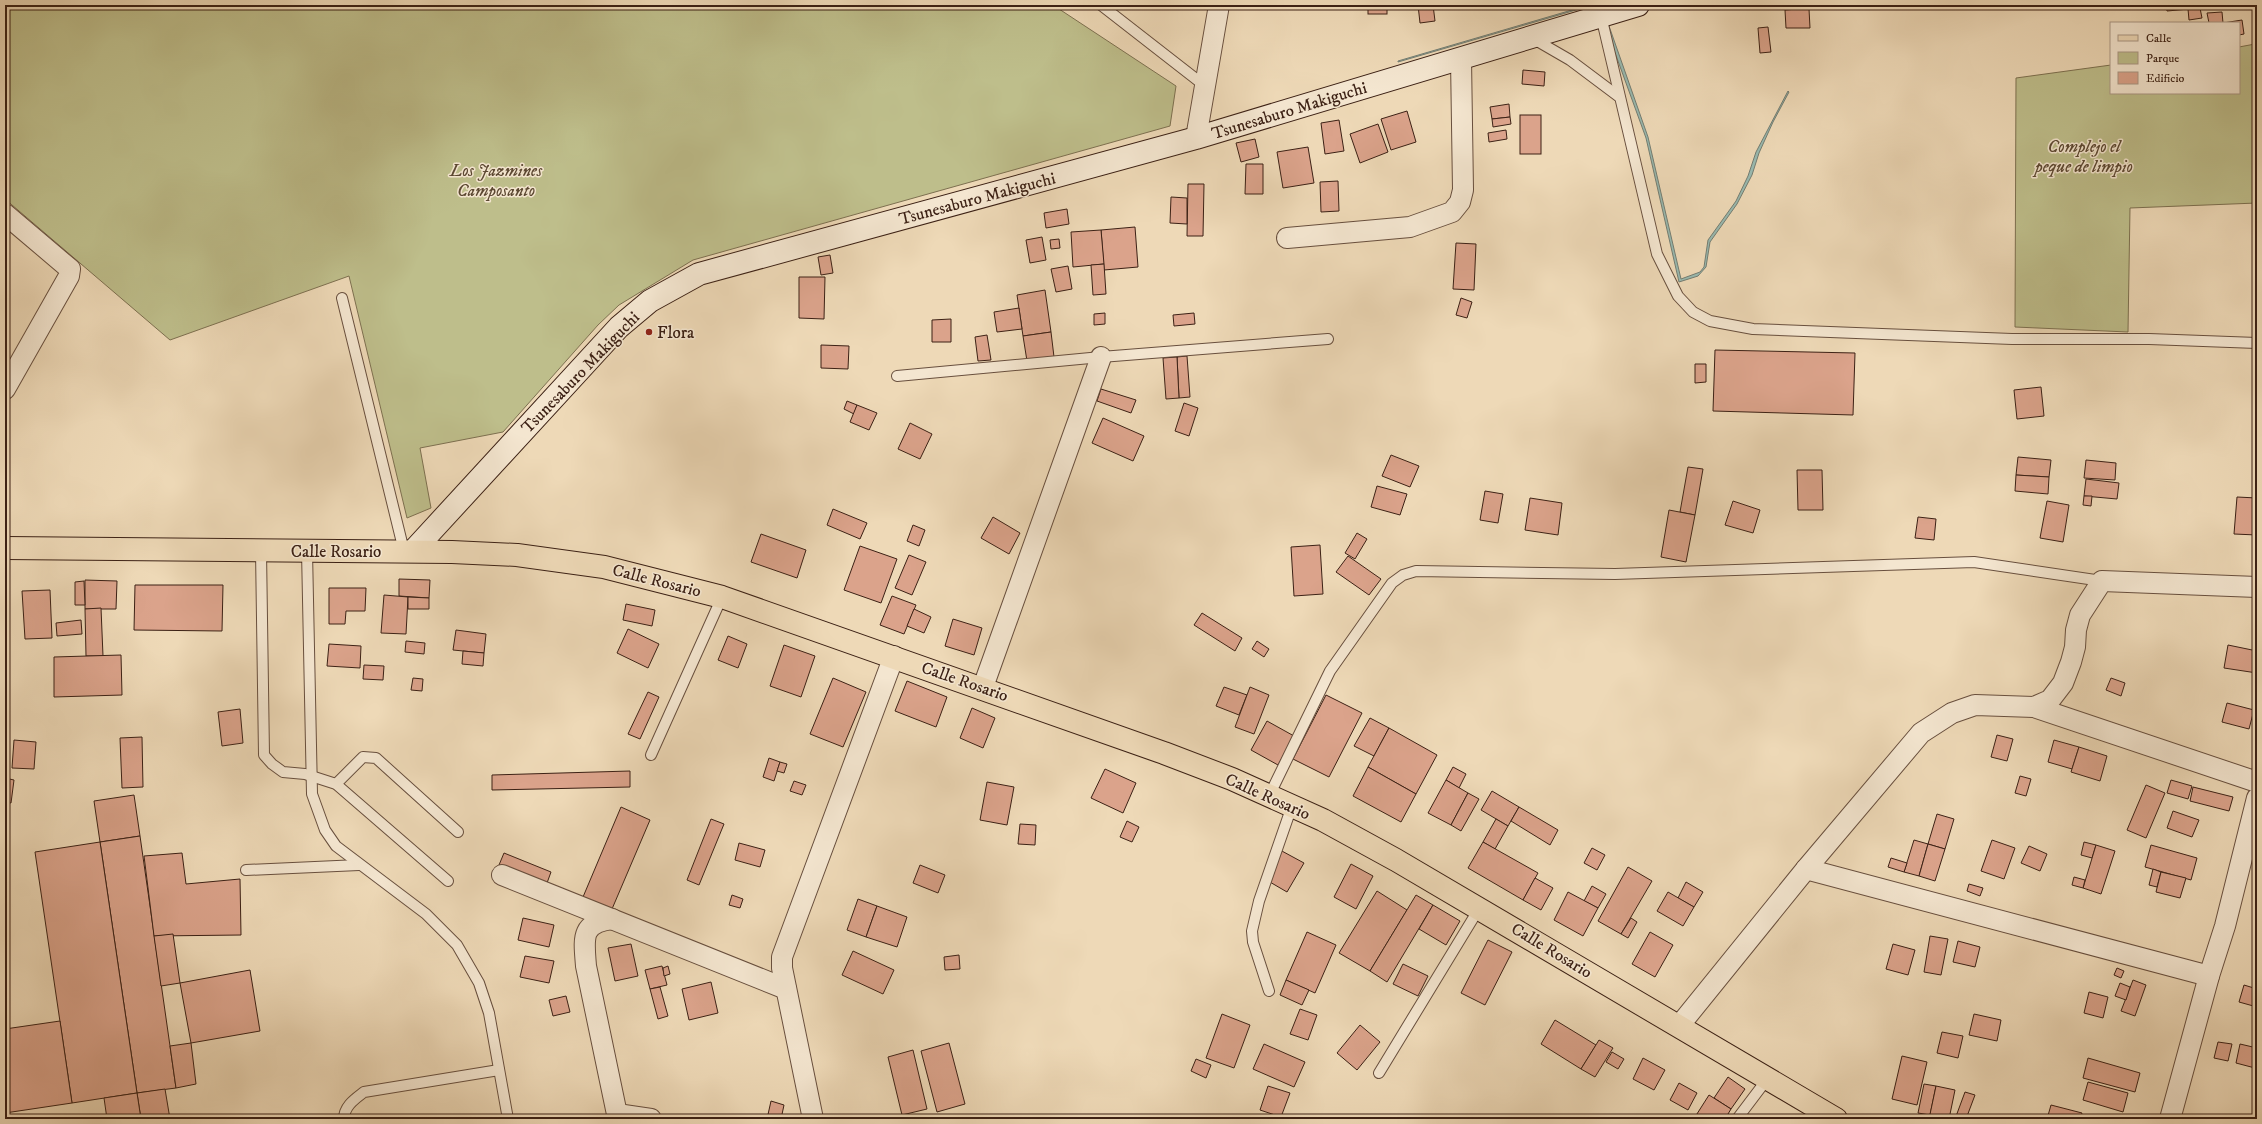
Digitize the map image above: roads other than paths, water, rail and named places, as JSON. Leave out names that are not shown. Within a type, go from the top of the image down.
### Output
[{"type":"main road","name":"Calle Rosario","points":[[5,548],[409,551],[517,555],[572,562],[640,575],[722,597],[983,687],[1164,752],[1323,820],[1480,907],[1836,1119]]},
{"type":"street","points":[[1196,138],[1219,5]]},
{"type":"street","name":"Tsunesaburo Makiguchi","points":[[409,551],[619,327],[650,301],[699,274],[1196,138],[1532,38],[1600,13],[1638,5]]},
{"type":"street","points":[[1287,238],[1410,227],[1452,212],[1460,202],[1463,190],[1461,59]]},
{"type":"street","points":[[5,214],[70,269],[69,276],[5,390]]},
{"type":"street","points":[[983,687],[1101,357]]},
{"type":"street","points":[[2034,706],[2050,700],[2063,683],[2071,662],[2080,615],[2102,581],[2257,587]]},
{"type":"street","points":[[813,1119],[786,989],[782,968],[782,957],[894,656]]},
{"type":"street","points":[[1679,1026],[1806,868],[1921,733],[1934,722],[1952,713],[1975,705],[2034,706],[2257,782]]},
{"type":"street","points":[[2170,1119],[2209,976],[2225,926],[2257,798]]},
{"type":"street","points":[[1806,868],[2209,976]]},
{"type":"street","points":[[502,874],[786,989]]},
{"type":"street","points":[[612,919],[598,920],[591,925],[586,935],[586,966],[618,1117],[651,1119]]},
{"type":"lane","points":[[1101,5],[1205,86]]},
{"type":"lane","points":[[1600,13],[1618,96],[1657,254],[1678,296],[1693,312],[1710,321],[1753,329],[2004,339],[2257,342]]},
{"type":"lane","points":[[1532,38],[1570,60],[1618,96]]},
{"type":"lane","points":[[342,298],[409,551]]},
{"type":"lane","points":[[897,376],[1101,357],[1328,339]]},
{"type":"lane","points":[[261,551],[264,755],[272,764],[283,772],[312,776],[336,784],[448,881]]},
{"type":"lane","points":[[307,551],[312,794],[325,830],[336,846],[359,865],[426,914],[457,946],[480,984],[487,1005],[508,1119]]},
{"type":"lane","points":[[1268,796],[1330,671],[1392,583],[1403,575],[1416,571],[1615,574],[1974,562],[2102,581]]},
{"type":"lane","points":[[651,755],[722,597]]},
{"type":"lane","points":[[336,784],[363,757],[376,758],[458,832]]},
{"type":"lane","points":[[1269,991],[1253,942],[1252,931],[1259,901],[1292,806]]},
{"type":"lane","points":[[246,870],[359,865]]},
{"type":"lane","points":[[1379,1073],[1480,907]]},
{"type":"lane","points":[[344,1119],[344,1114],[351,1102],[364,1092],[499,1070]]},
{"type":"lane","points":[[1737,1119],[1768,1078]]},
{"type":"water","points":[[1593,5],[1398,62],[1398,61]]},
{"type":"water","points":[[1609,26],[1648,137],[1681,279],[1700,272],[1704,267],[1708,240],[1736,201],[1748,176],[1756,152],[1788,91],[1789,92],[1773,122],[1759,153],[1752,175],[1737,204],[1710,242],[1706,267],[1698,276],[1679,282],[1646,138],[1606,28]]},
{"type":"place","name":"Flora","points":[[649,332]]},
{"type":"park label","name":"Complejo el peque de limpio","points":[[2084,156]]},
{"type":"park label","name":"Los Jazmines Camposanto","points":[[496,180]]}]
